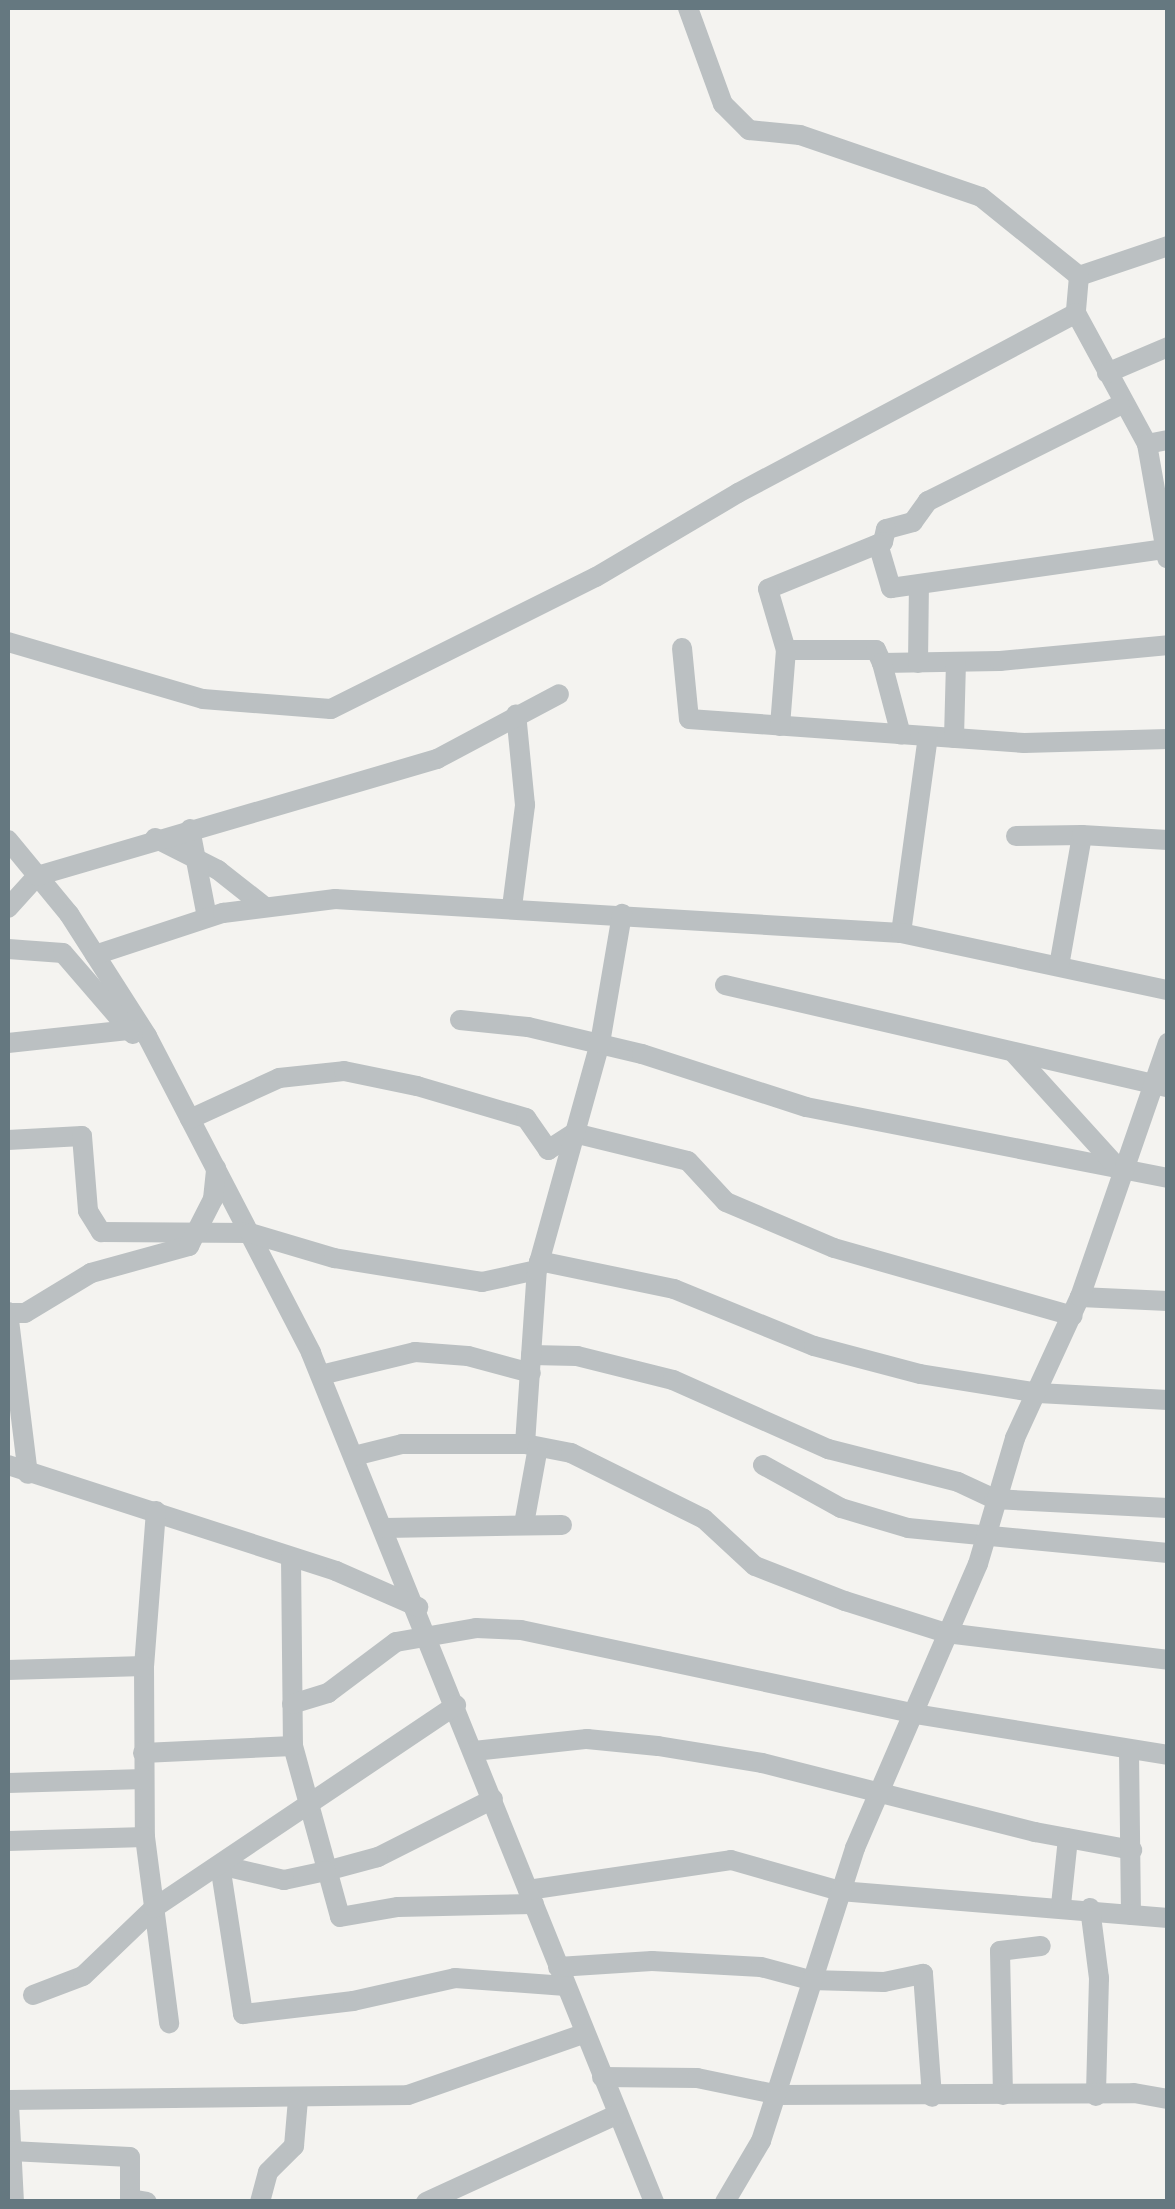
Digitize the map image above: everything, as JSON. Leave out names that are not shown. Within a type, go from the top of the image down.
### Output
[{"type":"street","points":[[688,8],[723,104],[750,130],[800,136],[981,196],[1079,276]]},
{"type":"street","points":[[1079,276],[1168,246]]},
{"type":"street","points":[[878,544],[892,588],[1166,554],[1157,442],[1120,404],[1076,313],[1079,276]]},
{"type":"street","points":[[8,642],[203,698],[331,709],[596,577],[738,493],[1076,313]]},
{"type":"street","points":[[1107,373],[1168,347]]},
{"type":"street","points":[[780,726],[786,650],[768,589],[878,544],[886,529],[913,522],[928,501],[1120,404]]},
{"type":"street","points":[[918,663],[920,585]]},
{"type":"street","points":[[882,663],[956,662],[1168,645]]},
{"type":"street","points":[[682,648],[688,719],[928,737],[1168,739]]},
{"type":"street","points":[[786,650],[876,650],[901,735]]},
{"type":"street","points":[[954,738],[956,662]]},
{"type":"street","points":[[8,908],[38,876],[155,838],[437,759],[559,694]]},
{"type":"street","points":[[512,907],[526,805],[516,714]]},
{"type":"street","points":[[902,933],[928,737]]},
{"type":"street","points":[[190,830],[207,917]]},
{"type":"street","points":[[1016,836],[1168,840]]},
{"type":"street","points":[[1059,966],[1082,836]]},
{"type":"street","points":[[155,838],[218,870],[265,908]]},
{"type":"street","points":[[8,840],[95,954],[180,1098],[321,1376],[418,1607],[583,2034],[654,2202]]},
{"type":"street","points":[[95,954],[207,917],[335,899],[902,933],[1168,990]]},
{"type":"street","points":[[524,1524],[538,1265],[600,1044],[622,914]]},
{"type":"street","points":[[8,949],[62,953],[130,1030],[180,1098]]},
{"type":"street","points":[[725,985],[1162,1086]]},
{"type":"street","points":[[460,1020],[600,1044],[718,1074],[806,1107],[1168,1178]]},
{"type":"street","points":[[8,1043],[130,1030]]},
{"type":"street","points":[[725,2202],[762,2141],[840,1891],[986,1538],[994,1499],[1076,1306],[1122,1172],[1162,1086],[1168,1042]]},
{"type":"street","points":[[1013,1052],[1122,1172]]},
{"type":"street","points":[[190,1119],[279,1078],[344,1071],[526,1118],[548,1150],[574,1132],[688,1161],[726,1202],[834,1248],[1076,1306],[1168,1300]]},
{"type":"street","points":[[8,1140],[82,1136],[88,1212],[100,1232],[250,1233],[334,1258],[482,1282],[538,1265],[674,1290],[844,1356],[1038,1393],[1168,1400]]},
{"type":"street","points":[[28,1474],[8,1313],[24,1312],[91,1273],[189,1246],[213,1200],[216,1168]]},
{"type":"street","points":[[321,1376],[415,1352],[531,1364],[577,1356],[673,1380],[828,1449],[958,1482],[994,1499],[1168,1508]]},
{"type":"street","points":[[354,1456],[402,1444],[531,1446],[595,1462],[675,1502],[755,1566],[946,1633],[1168,1660]]},
{"type":"street","points":[[763,1464],[842,1508],[908,1528],[1168,1554]]},
{"type":"street","points":[[8,1465],[156,1511],[418,1607]]},
{"type":"street","points":[[156,1511],[144,1666],[145,1837],[169,2023]]},
{"type":"street","points":[[385,1528],[562,1525]]},
{"type":"street","points":[[291,1558],[293,1746],[340,1917],[398,1907],[531,1897],[731,1860],[840,1891],[952,1903],[1062,1905],[1168,1918]]},
{"type":"street","points":[[292,1704],[328,1693],[396,1642],[476,1628],[521,1630],[634,1649],[915,1714],[1129,1752],[1168,1755]]},
{"type":"street","points":[[8,1670],[144,1666]]},
{"type":"street","points":[[33,1996],[83,1976],[154,1908],[309,1810],[456,1705]]},
{"type":"street","points":[[474,1751],[587,1739],[762,1763],[1132,1850]]},
{"type":"street","points":[[143,1752],[293,1746]]},
{"type":"street","points":[[1129,1752],[1131,1915]]},
{"type":"street","points":[[8,1783],[144,1779]]},
{"type":"street","points":[[220,1865],[284,1880],[326,1871],[378,1858],[493,1799]]},
{"type":"street","points":[[8,1841],[145,1837]]},
{"type":"street","points":[[1062,1905],[1068,1838]]},
{"type":"street","points":[[220,1865],[242,2014],[353,2001],[455,1978],[562,1976],[652,1961],[761,1967],[810,1980],[884,1982],[923,1974],[932,2097]]},
{"type":"street","points":[[1090,1908],[1099,1978],[1096,2096]]},
{"type":"street","points":[[1002,2095],[1000,1951],[1041,1946]]},
{"type":"street","points":[[14,2202],[8,2101],[408,2095],[583,2034]]},
{"type":"street","points":[[602,2077],[697,2078],[779,2094],[1168,2099]]},
{"type":"street","points":[[260,2202],[268,2172],[294,2146],[298,2099]]},
{"type":"street","points":[[426,2202],[618,2114]]},
{"type":"street","points":[[12,2151],[130,2158],[130,2199],[148,2202]]}]
